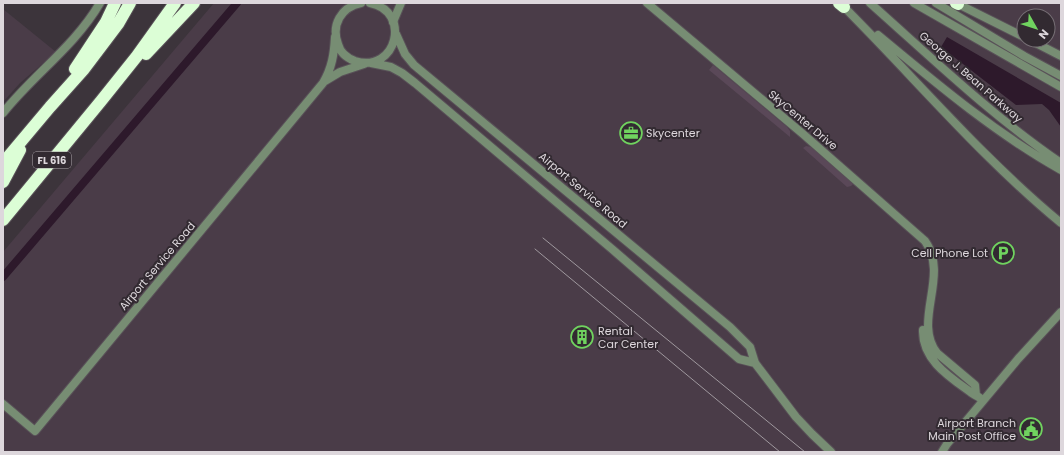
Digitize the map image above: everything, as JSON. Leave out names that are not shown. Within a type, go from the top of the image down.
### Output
[{"type":"highway","points":[[50,107],[106,22],[116,3]]},
{"type":"highway","name":"FL 616","points":[[3,163],[84,69],[118,24],[130,3]]},
{"type":"highway","name":"FL 616","points":[[3,220],[137,56],[175,3]]},
{"type":"highway","points":[[101,101],[194,3]]},
{"type":"highway","points":[[3,182],[34,126]]},
{"type":"street","points":[[3,113],[17,96],[73,41],[100,3]]},
{"type":"street","name":"Airport Service Road","points":[[3,404],[35,431],[323,83],[331,68],[334,56],[336,27],[339,17],[346,9],[355,4],[361,3]]},
{"type":"street","points":[[370,3],[376,4],[384,9],[391,17],[393,22]]},
{"type":"street","points":[[393,22],[400,3]]},
{"type":"street","name":"SkyCenter Drive","points":[[647,3],[803,134],[922,238],[930,250],[933,262],[923,332],[925,345],[930,357],[937,365],[970,393],[980,398]]},
{"type":"street","name":"George J. Bean Parkway","points":[[870,3],[996,115],[1061,163]]},
{"type":"street","points":[[914,3],[1061,87]]},
{"type":"street","points":[[936,3],[1024,56],[1061,76]]},
{"type":"street","points":[[957,3],[1016,33]]},
{"type":"street","points":[[842,5],[954,98],[1038,158],[1061,170]]},
{"type":"street","points":[[842,5],[939,107],[1031,198],[1061,223]]},
{"type":"street","name":"Airport Service Road","points":[[393,22],[396,34],[405,54],[414,65],[730,327],[750,347],[755,363],[796,417],[831,452]]},
{"type":"street","points":[[336,37],[339,47],[344,55],[352,60],[370,63],[380,59],[387,53],[392,46],[396,34]]},
{"type":"street","points":[[1046,48],[1061,56]]},
{"type":"street","name":"Airport Service Road","points":[[323,83],[351,67],[370,63],[391,67],[402,73],[739,358],[755,363]]},
{"type":"street","points":[[940,452],[980,398],[1061,312]]},
{"type":"shaded area","points":[[214,3],[1061,3],[1061,452],[3,452],[3,252]]},
{"type":"shaded area","points":[[3,9],[56,52],[20,83],[3,102]]},
{"type":"shaded area","points":[[947,37],[1061,103],[1061,127],[1049,110],[1042,104],[1016,105],[941,47]]},
{"type":"shaded area","points":[[713,65],[787,127],[790,131],[790,137],[709,70]]},
{"type":"shaded area","points":[[806,146],[811,147],[853,184],[847,187],[803,148]]},
{"type":"waterway","points":[[3,277],[237,3]]},
{"type":"tram line","points":[[543,238],[805,452]]},
{"type":"tram line","points":[[535,249],[780,452]]},
{"type":"place","name":"Skycenter","points":[[631,133]]},
{"type":"place","name":"Cell Phone Lot","points":[[1003,253]]},
{"type":"place","name":"Rental Car Center","points":[[582,337]]},
{"type":"place","name":"Airport Branch Main Post Office","points":[[1031,429]]}]
